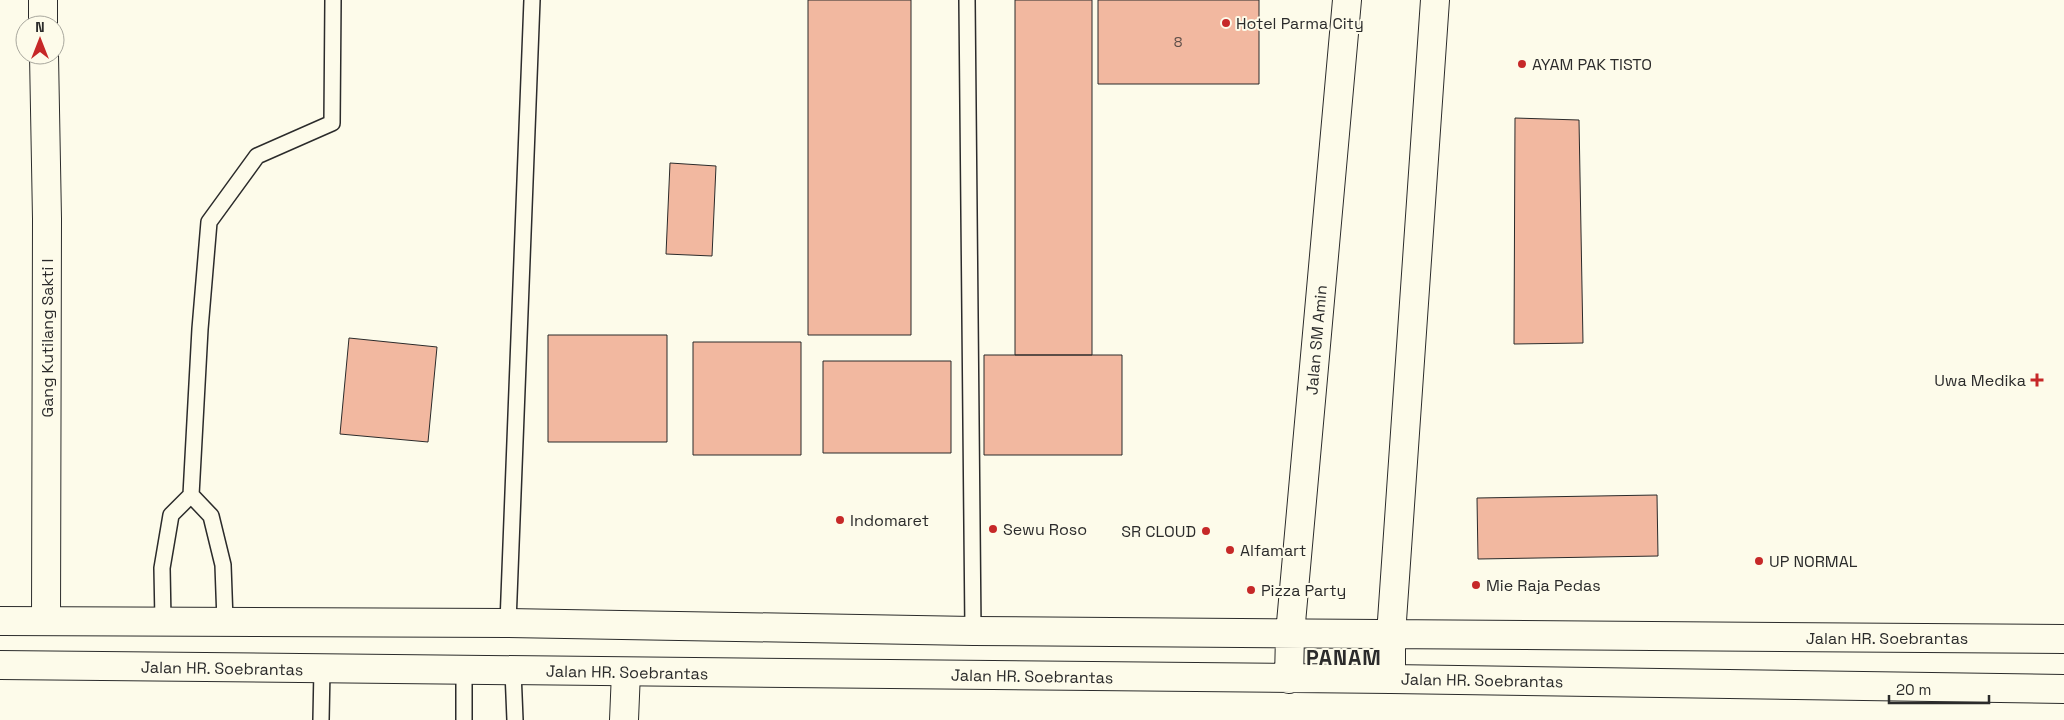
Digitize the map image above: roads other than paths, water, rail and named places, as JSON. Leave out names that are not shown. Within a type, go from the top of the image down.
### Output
[{"type":"main road","points":[[43,0],[43,15]]},
{"type":"main road","name":"Jalan SM Amin","points":[[1289,679],[1290,634],[1346,0]]},
{"type":"main road","points":[[1391,679],[1391,635],[1435,0]]},
{"type":"main road","name":"Gang Kutilang Sakti I","points":[[44,65],[47,219],[46,622]]},
{"type":"main road","name":"Jalan HR. Soebrantas","points":[[0,621],[508,622],[973,631],[2064,639]]},
{"type":"main road","name":"Jalan HR. Soebrantas","points":[[0,665],[1391,679],[2064,689]]},
{"type":"main road","points":[[624,720],[626,672]]},
{"type":"lane","points":[[163,622],[162,568],[171,515],[191,495],[200,329],[209,222],[257,156],[332,123],[333,0]]},
{"type":"lane","points":[[508,622],[532,0]]},
{"type":"lane","points":[[967,0],[973,631]]},
{"type":"lane","points":[[191,495],[211,516],[223,565],[226,622]]},
{"type":"lane","points":[[321,720],[322,669]]},
{"type":"lane","points":[[464,670],[464,720]]},
{"type":"lane","points":[[513,671],[515,720]]},
{"type":"place","name":"Hotel Parma City","points":[[1226,23]]},
{"type":"place","name":"AYAM PAK TISTO","points":[[1522,64]]},
{"type":"place","name":"Uwa Medika","points":[[2037,380]]},
{"type":"place","name":"Indomaret","points":[[840,520]]},
{"type":"place","name":"Sewu Roso","points":[[993,529]]},
{"type":"place","name":"SR CLOUD","points":[[1206,531]]},
{"type":"place","name":"Alfamart","points":[[1230,550]]},
{"type":"place","name":"UP NORMAL","points":[[1759,561]]},
{"type":"place","name":"Mie Raja Pedas","points":[[1476,585]]},
{"type":"place","name":"Pizza Party","points":[[1251,590]]},
{"type":"district","name":"PANAM","points":[[1344,658]]}]
